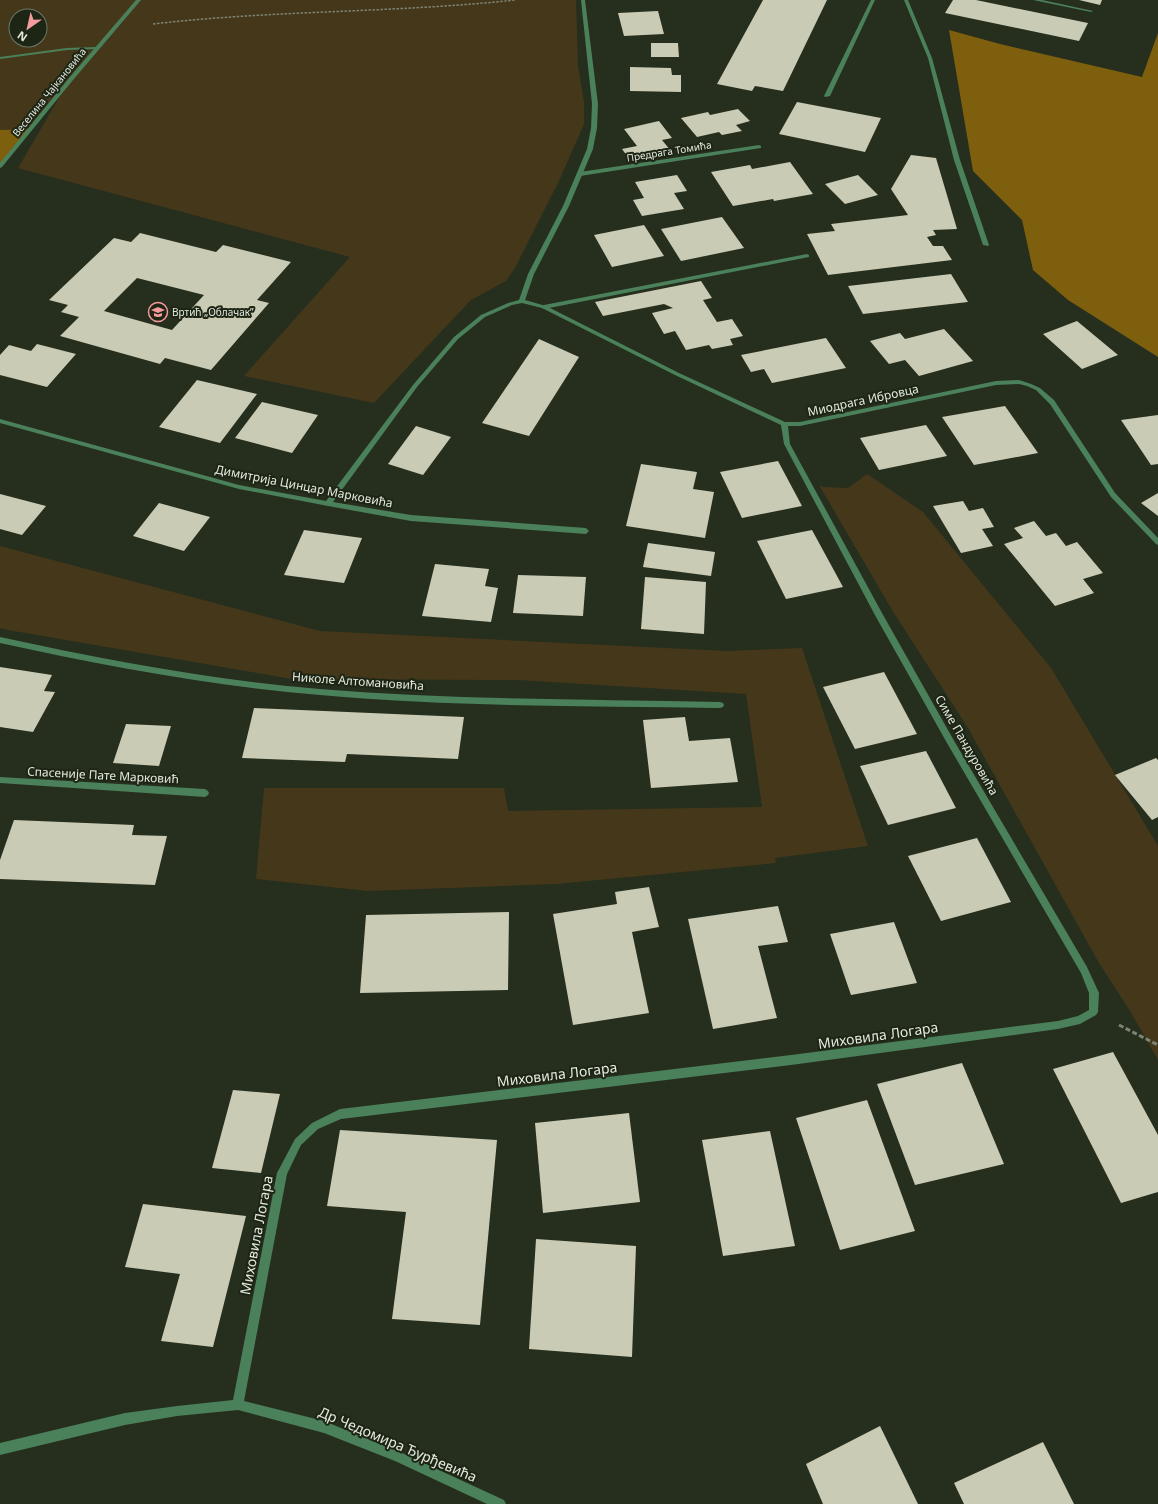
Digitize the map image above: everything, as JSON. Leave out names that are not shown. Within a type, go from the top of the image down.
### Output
[{"type":"street","name":"Веселина Чајкановића","points":[[0,166],[96,48],[117,26],[134,2],[139,0]]},
{"type":"street","points":[[328,504],[415,386],[456,338],[490,312],[522,300],[531,274],[580,174],[590,149],[594,128],[595,104],[583,0]]},
{"type":"street","points":[[827,96],[873,0]]},
{"type":"street","points":[[906,0],[930,58],[957,160],[986,245]]},
{"type":"street","points":[[1035,0],[1091,11]]},
{"type":"street","points":[[0,58],[67,49],[96,48]]},
{"type":"street","name":"Предрага Томића","points":[[580,174],[759,147]]},
{"type":"street","points":[[544,307],[807,256]]},
{"type":"street","name":"Миодрага Ибровца","points":[[522,300],[544,307],[691,380],[784,424],[800,424],[996,383],[1019,382],[1029,385],[1038,389],[1052,402],[1113,495],[1158,542]]},
{"type":"street","name":"Димитрија Цинцар Марковића","points":[[0,422],[239,487],[328,504],[411,518],[586,531]]},
{"type":"street","name":"Симе Пандуровића","points":[[784,424],[787,444],[879,615],[950,741],[1084,970],[1094,993],[1093,1012]]},
{"type":"street","name":"Николе Алтомановића","points":[[0,640],[129,666],[226,682],[321,692],[464,700],[720,706]]},
{"type":"street","name":"Спасеније Пате Марковић","points":[[0,780],[205,793]]},
{"type":"street","name":"Миховила Логара","points":[[238,1405],[282,1173],[298,1142],[315,1126],[340,1114],[791,1060],[1050,1026],[1080,1020],[1093,1012]]},
{"type":"street","name":"Др Чедомира Ђурђевића","points":[[0,1449],[125,1419],[177,1411],[238,1405],[324,1427],[398,1457],[500,1504]]},
{"type":"path","points":[[117,26],[144,26],[271,13],[476,5],[515,0]]},
{"type":"path","points":[[1093,1012],[1158,1045]]},
{"type":"shaded area","points":[[0,0],[576,0],[578,66],[584,102],[584,124],[559,181],[515,268],[506,281],[471,300],[374,403],[244,376],[350,257],[18,168],[67,84],[30,129],[0,130]]},
{"type":"shaded area","points":[[949,30],[1000,44],[1142,77],[1158,33],[1158,357],[1068,300],[1033,270],[1022,220],[973,171]]},
{"type":"shaded area","points":[[30,129],[0,166],[0,130]]},
{"type":"shaded area","points":[[867,474],[923,512],[1051,668],[1158,846],[1158,1060],[1130,1011],[1099,963],[968,728],[892,610],[819,485],[824,487],[848,488]]},
{"type":"shaded area","points":[[0,546],[320,631],[727,651],[802,648],[868,846],[775,858],[776,863],[556,884],[368,891],[256,879],[264,788],[504,788],[508,811],[762,807],[746,694],[518,680],[292,679],[8,630],[0,628]]},
{"type":"building","points":[[763,0],[827,0],[783,91],[755,86],[752,91],[717,84]]},
{"type":"building","points":[[953,0],[976,0],[1088,23],[1079,41],[945,13]]},
{"type":"building","points":[[1079,0],[1102,0],[1100,5]]},
{"type":"building","points":[[658,11],[664,34],[624,36],[618,13]]},
{"type":"building","points":[[651,43],[678,43],[679,57],[651,57]]},
{"type":"building","points":[[630,67],[671,68],[672,75],[681,75],[681,92],[630,91]]},
{"type":"building","points":[[797,102],[881,118],[865,152],[779,134]]},
{"type":"building","points":[[738,109],[750,121],[736,125],[742,131],[722,135],[719,132],[697,137],[681,118],[708,112],[710,115]]},
{"type":"building","points":[[659,121],[672,138],[662,140],[671,151],[630,160],[622,149],[637,146],[624,129]]},
{"type":"building","points":[[911,155],[936,158],[957,229],[933,230],[936,235],[927,237],[933,246],[943,246],[952,260],[828,275],[807,234],[835,231],[831,224],[908,215],[891,189]]},
{"type":"building","points":[[790,162],[813,194],[733,206],[711,172],[750,165],[752,169]]},
{"type":"building","points":[[677,175],[687,191],[674,193],[684,209],[642,216],[633,200],[644,198],[635,182]]},
{"type":"building","points":[[858,175],[878,195],[845,204],[825,184]]},
{"type":"building","points":[[722,217],[744,248],[681,261],[661,229]]},
{"type":"building","points":[[644,225],[664,256],[612,267],[594,235]]},
{"type":"building","points":[[140,233],[216,252],[223,245],[291,262],[257,300],[269,303],[211,370],[165,358],[160,364],[60,336],[79,317],[61,312],[68,305],[49,300],[114,238],[131,242]],"holes":[[[137,278],[204,295],[172,330],[104,311]]]},
{"type":"building","points":[[951,274],[968,302],[863,314],[848,286]]},
{"type":"building","points":[[701,281],[712,298],[703,300],[717,322],[732,319],[743,336],[730,339],[733,345],[712,349],[709,345],[686,350],[675,331],[664,334],[652,313],[673,308],[664,304],[603,316],[595,302]]},
{"type":"building","points":[[1077,321],[1118,355],[1082,369],[1043,334]]},
{"type":"building","points":[[944,329],[973,361],[919,376],[905,360],[889,364],[870,341],[900,333],[905,339]]},
{"type":"building","points":[[826,338],[846,368],[772,383],[764,369],[751,372],[741,355]]},
{"type":"building","points":[[539,339],[579,357],[529,436],[482,423]]},
{"type":"building","points":[[37,344],[76,354],[47,387],[0,375],[0,355],[9,345],[31,351]]},
{"type":"building","points":[[197,380],[257,394],[220,443],[159,427]]},
{"type":"building","points":[[262,402],[318,415],[292,453],[235,438]]},
{"type":"building","points":[[1005,406],[1038,453],[974,465],[942,417]]},
{"type":"building","points":[[1158,415],[1158,464],[1151,465],[1121,420]]},
{"type":"building","points":[[926,425],[947,456],[879,470],[860,438]]},
{"type":"building","points":[[416,426],[451,437],[423,475],[388,464]]},
{"type":"building","points":[[778,461],[802,506],[742,518],[720,472]]},
{"type":"building","points":[[641,464],[697,472],[693,489],[714,492],[705,538],[626,526]]},
{"type":"building","points":[[1158,493],[1158,516],[1141,503]]},
{"type":"building","points":[[0,494],[46,506],[22,535],[0,529]]},
{"type":"building","points":[[963,501],[969,511],[983,508],[994,527],[982,529],[993,546],[961,553],[933,506]]},
{"type":"building","points":[[159,503],[210,517],[184,551],[133,536]]},
{"type":"building","points":[[1034,521],[1046,536],[1056,533],[1066,546],[1077,542],[1103,573],[1083,579],[1094,593],[1055,606],[1004,544],[1023,538],[1014,528]]},
{"type":"building","points":[[304,530],[362,538],[344,583],[284,575]]},
{"type":"building","points":[[812,530],[843,587],[786,599],[757,541]]},
{"type":"building","points":[[648,543],[715,552],[711,576],[643,567]]},
{"type":"building","points":[[435,564],[489,569],[485,586],[498,588],[491,622],[422,616]]},
{"type":"building","points":[[518,575],[586,577],[583,616],[513,613]]},
{"type":"building","points":[[645,577],[706,582],[704,634],[641,629]]},
{"type":"building","points":[[0,667],[52,675],[44,691],[55,692],[33,732],[0,727]]},
{"type":"building","points":[[884,672],[917,734],[855,749],[823,687]]},
{"type":"building","points":[[254,708],[464,717],[458,759],[347,754],[345,762],[242,758]]},
{"type":"building","points":[[685,717],[689,741],[730,738],[738,782],[651,788],[643,720]]},
{"type":"building","points":[[126,724],[171,726],[159,766],[113,763]]},
{"type":"building","points":[[926,751],[956,808],[888,825],[860,766]]},
{"type":"building","points":[[1156,758],[1158,760],[1158,817],[1152,820],[1115,775]]},
{"type":"building","points":[[14,820],[134,825],[132,835],[167,836],[155,885],[0,879],[0,860]]},
{"type":"building","points":[[977,838],[1011,902],[941,921],[908,856]]},
{"type":"building","points":[[649,887],[659,927],[632,932],[649,1013],[573,1025],[553,914],[617,904],[615,892]]},
{"type":"building","points":[[778,906],[788,942],[758,946],[777,1018],[713,1029],[688,919]]},
{"type":"building","points":[[509,912],[508,990],[360,993],[366,915]]},
{"type":"building","points":[[894,922],[917,983],[851,995],[830,934]]},
{"type":"building","points":[[1113,1052],[1158,1135],[1158,1192],[1121,1203],[1053,1069]]},
{"type":"building","points":[[962,1063],[1004,1164],[915,1185],[877,1084]]},
{"type":"building","points":[[233,1090],[280,1094],[261,1173],[212,1168]]},
{"type":"building","points":[[867,1100],[915,1231],[840,1250],[796,1118]]},
{"type":"building","points":[[629,1113],[640,1202],[543,1213],[535,1123]]},
{"type":"building","points":[[340,1130],[497,1140],[480,1325],[392,1319],[406,1212],[327,1206]]},
{"type":"building","points":[[770,1131],[795,1246],[723,1256],[702,1140]]},
{"type":"building","points":[[143,1204],[246,1216],[213,1347],[161,1341],[180,1274],[125,1267]]},
{"type":"building","points":[[536,1239],[636,1246],[632,1357],[529,1349]]},
{"type":"building","points":[[880,1426],[918,1504],[823,1504],[806,1464]]},
{"type":"building","points":[[1043,1442],[1074,1504],[964,1504],[954,1483]]},
{"type":"place","name":"Вртић „Облачак”","points":[[158,312]]}]
